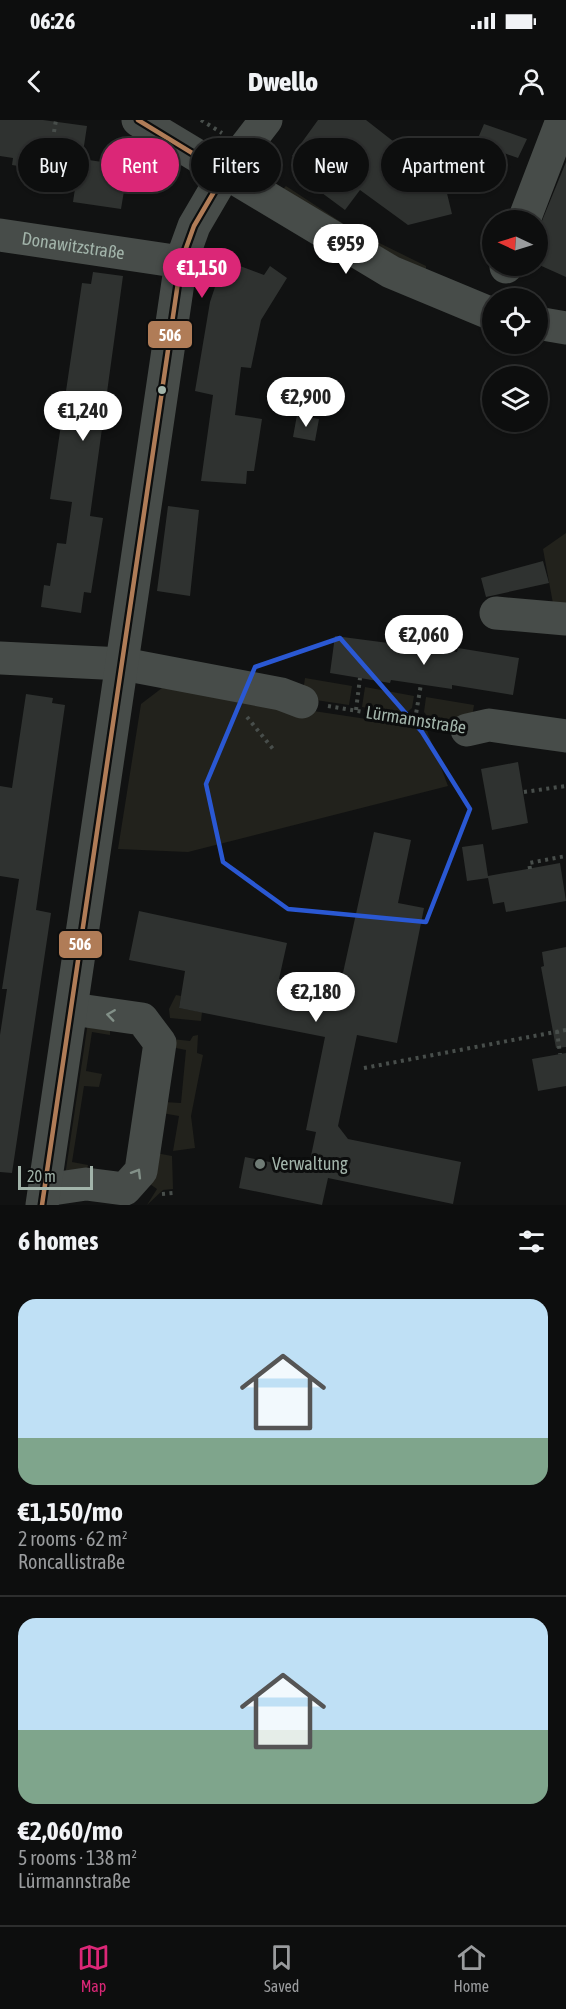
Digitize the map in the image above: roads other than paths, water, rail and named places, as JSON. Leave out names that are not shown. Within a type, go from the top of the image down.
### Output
[{"type":"street","points":[[138,120],[191,152]]},
{"type":"street","points":[[252,138],[266,120]]},
{"type":"street","points":[[528,210],[560,123]]},
{"type":"street","points":[[72,1009],[142,1020],[160,1043],[141,1171],[125,1189],[86,1184],[44,1197],[181,261],[194,226],[214,192]]},
{"type":"street","points":[[257,192],[391,272],[482,310]]},
{"type":"street","name":"Donawitzstraße","points":[[0,235],[181,261]]},
{"type":"street","points":[[548,325],[566,328]]},
{"type":"street","points":[[496,613],[566,619]]},
{"type":"street","points":[[0,658],[123,664],[281,694],[302,702]]},
{"type":"street","name":"Lürmannstraße","points":[[467,730],[489,725],[566,736]]},
{"type":"place","name":"Verwaltung","points":[[260,1164]]}]
